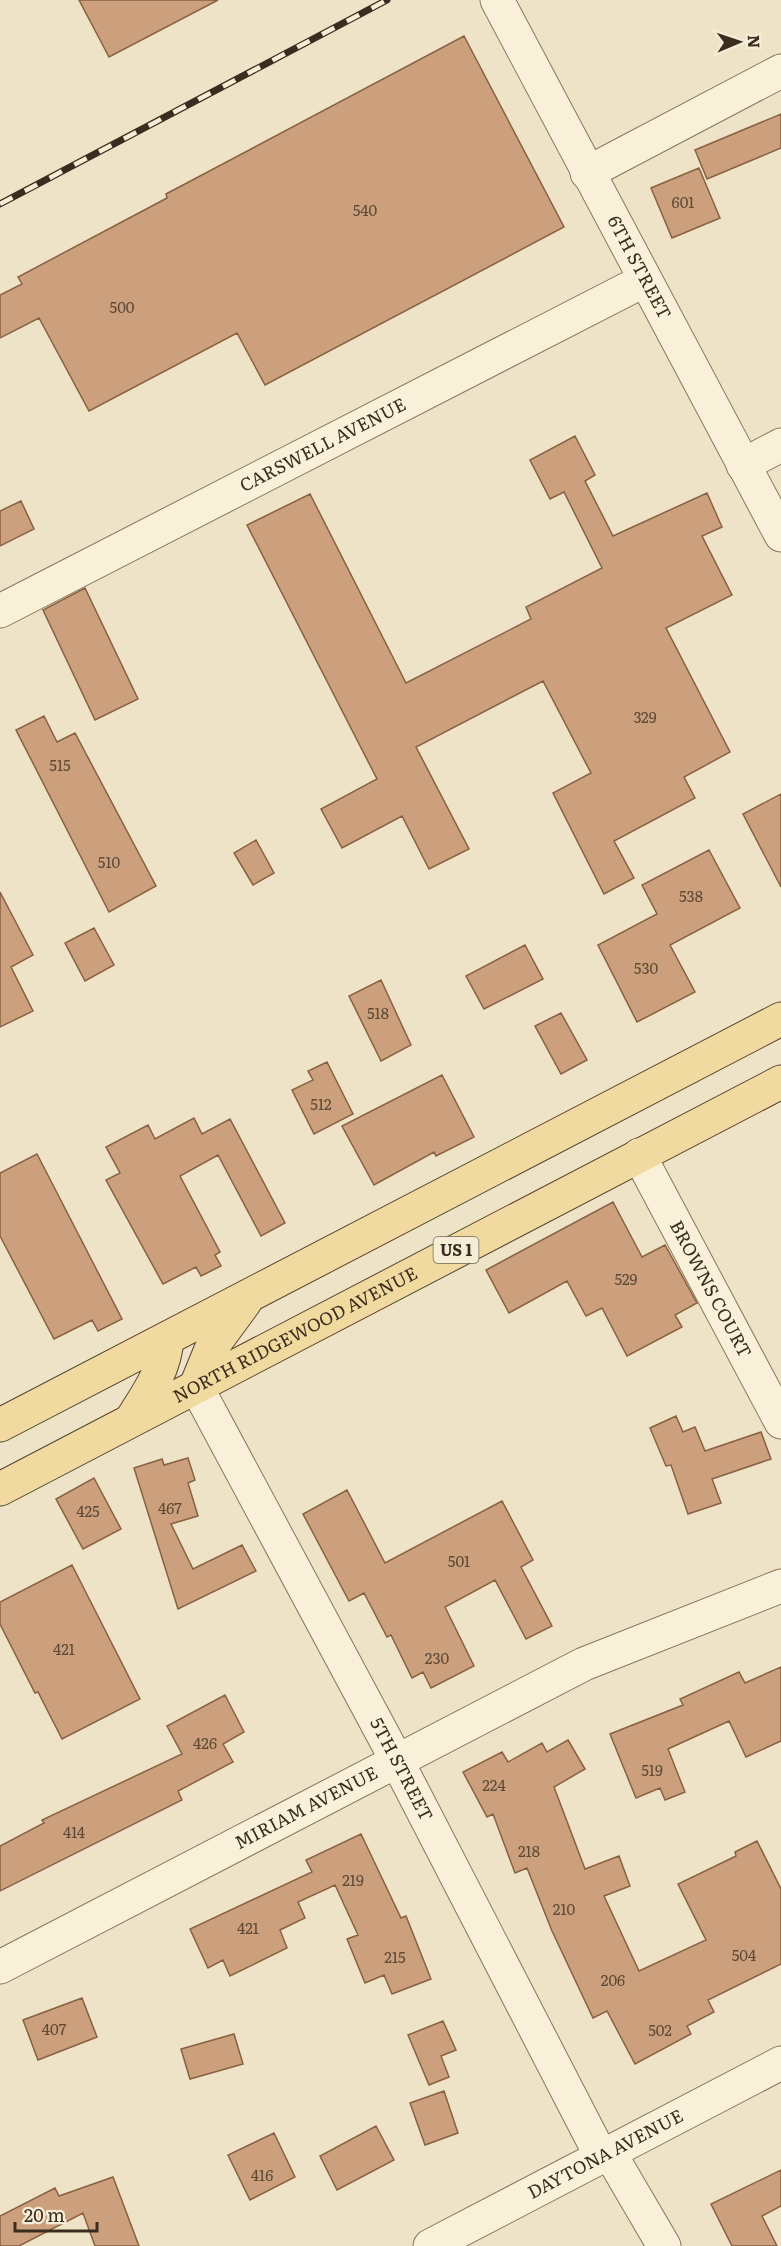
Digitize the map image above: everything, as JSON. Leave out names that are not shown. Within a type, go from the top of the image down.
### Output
[{"type":"main road","points":[[0,1425],[781,1019]]},
{"type":"main road","name":"NORTH RIDGEWOOD AVENUE","points":[[0,1489],[781,1082]]},
{"type":"main road","points":[[196,1386],[212,1347],[250,1295]]},
{"type":"main road","points":[[132,1419],[157,1379],[166,1355],[167,1339]]},
{"type":"street","name":"6TH STREET","points":[[497,0],[781,535]]},
{"type":"street","points":[[587,173],[781,71]]},
{"type":"street","name":"CARSWELL AVENUE","points":[[0,611],[645,280]]},
{"type":"street","points":[[743,465],[781,445]]},
{"type":"street","name":"BROWNS COURT","points":[[639,1155],[781,1422]]},
{"type":"street","name":"5TH STREET","points":[[196,1386],[605,2154],[664,2246]]},
{"type":"street","name":"MIRIAM AVENUE","points":[[0,1967],[396,1760],[590,1662],[781,1586]]},
{"type":"street","name":"DAYTONA AVENUE","points":[[430,2246],[781,2064]]},
{"type":"building","points":[[79,0],[218,0],[109,57]]},
{"type":"building","points":[[464,36],[564,227],[265,385],[237,333],[89,411],[39,318],[0,338],[0,295],[22,284],[18,277],[167,198],[166,194]]},
{"type":"building","points":[[781,114],[781,148],[707,179],[695,150]]},
{"type":"building","points":[[699,168],[720,218],[672,238],[651,188]]},
{"type":"building","points":[[575,436],[595,475],[585,481],[613,536],[707,493],[722,527],[702,536],[732,595],[666,628],[730,752],[684,777],[695,798],[614,841],[634,878],[604,894],[553,793],[591,773],[543,681],[416,747],[469,849],[429,869],[402,816],[342,848],[321,809],[377,779],[247,525],[310,494],[406,683],[531,619],[526,607],[602,568],[564,492],[550,499],[530,460]]},
{"type":"building","points":[[21,501],[34,529],[0,546],[0,511]]},
{"type":"building","points":[[85,588],[138,699],[95,720],[43,610]]},
{"type":"building","points":[[44,716],[57,742],[75,733],[156,886],[109,912],[16,730]]},
{"type":"building","points":[[781,794],[781,887],[743,814]]},
{"type":"building","points":[[256,840],[274,873],[253,885],[234,853]]},
{"type":"building","points":[[709,850],[740,908],[670,945],[695,992],[637,1022],[598,945],[657,914],[642,885]]},
{"type":"building","points":[[0,892],[33,955],[11,967],[33,1011],[0,1027]]},
{"type":"building","points":[[94,928],[114,965],[85,981],[65,943]]},
{"type":"building","points":[[525,945],[543,979],[484,1009],[466,976]]},
{"type":"building","points":[[381,980],[411,1045],[381,1061],[349,996]]},
{"type":"building","points":[[561,1013],[587,1060],[561,1074],[535,1026]]},
{"type":"building","points":[[327,1062],[353,1114],[314,1134],[292,1090],[313,1080],[308,1071]]},
{"type":"building","points":[[442,1075],[474,1137],[436,1156],[434,1152],[374,1185],[342,1126]]},
{"type":"building","points":[[194,1118],[202,1134],[230,1119],[285,1223],[261,1236],[218,1155],[180,1176],[220,1252],[215,1255],[221,1266],[201,1276],[196,1267],[163,1284],[106,1180],[120,1173],[106,1147],[148,1125],[155,1139]]},
{"type":"building","points":[[37,1154],[122,1319],[98,1331],[92,1320],[54,1339],[0,1236],[0,1173]]},
{"type":"building","points":[[613,1202],[642,1257],[665,1245],[697,1303],[675,1315],[682,1327],[627,1356],[602,1308],[586,1316],[567,1281],[509,1313],[486,1270]]},
{"type":"building","points":[[676,1416],[683,1432],[695,1427],[705,1451],[761,1432],[771,1459],[712,1479],[721,1503],[688,1514],[671,1465],[666,1466],[650,1428]]},
{"type":"building","points":[[188,1458],[195,1480],[188,1483],[198,1516],[171,1524],[193,1569],[242,1545],[256,1571],[178,1609],[134,1468],[162,1459],[164,1465]]},
{"type":"building","points":[[94,1478],[121,1529],[83,1549],[56,1499]]},
{"type":"building","points":[[347,1490],[385,1563],[502,1501],[533,1560],[521,1567],[552,1626],[526,1639],[495,1580],[445,1607],[474,1666],[431,1688],[423,1672],[412,1678],[391,1635],[387,1637],[364,1593],[349,1601],[303,1514]]},
{"type":"building","points":[[72,1565],[140,1699],[62,1739],[38,1692],[35,1693],[0,1624],[0,1602]]},
{"type":"building","points":[[781,1667],[781,1741],[746,1757],[729,1721],[668,1749],[685,1792],[665,1800],[660,1788],[636,1798],[610,1734],[683,1705],[680,1699],[739,1672],[745,1683]]},
{"type":"building","points":[[225,1695],[244,1732],[223,1744],[233,1762],[178,1791],[182,1800],[0,1891],[0,1846],[44,1823],[42,1820],[182,1754],[167,1726]]},
{"type":"building","points":[[568,1740],[585,1769],[554,1787],[585,1869],[619,1856],[630,1886],[604,1896],[639,1971],[706,1940],[678,1884],[736,1856],[735,1852],[757,1841],[781,1889],[781,1964],[708,2000],[714,2012],[687,2026],[691,2034],[635,2064],[607,2011],[593,2018],[552,1931],[527,1868],[515,1873],[493,1814],[487,1817],[463,1772],[502,1752],[508,1762],[542,1743],[547,1752]]},
{"type":"building","points":[[361,1834],[401,1918],[406,1916],[431,1979],[392,1994],[384,1975],[365,1983],[347,1939],[358,1935],[335,1885],[298,1902],[305,1918],[280,1930],[287,1948],[230,1976],[223,1960],[208,1968],[190,1929],[312,1872],[306,1860]]},
{"type":"building","points":[[82,1998],[97,2037],[38,2060],[23,2020]]},
{"type":"building","points":[[443,2021],[456,2050],[441,2056],[449,2077],[429,2085],[408,2035]]},
{"type":"building","points":[[234,2034],[243,2064],[190,2079],[181,2049]]},
{"type":"building","points":[[444,2091],[458,2133],[425,2145],[410,2103]]},
{"type":"building","points":[[376,2126],[394,2160],[337,2190],[320,2156]]},
{"type":"building","points":[[274,2133],[295,2177],[250,2200],[228,2155]]},
{"type":"building","points":[[781,2170],[781,2206],[762,2216],[777,2246],[732,2246],[711,2204]]},
{"type":"building","points":[[113,2177],[139,2246],[95,2246],[83,2213],[19,2246],[0,2246],[0,2216],[55,2188],[59,2196]]},
{"type":"railway","points":[[0,204],[387,0]]}]
